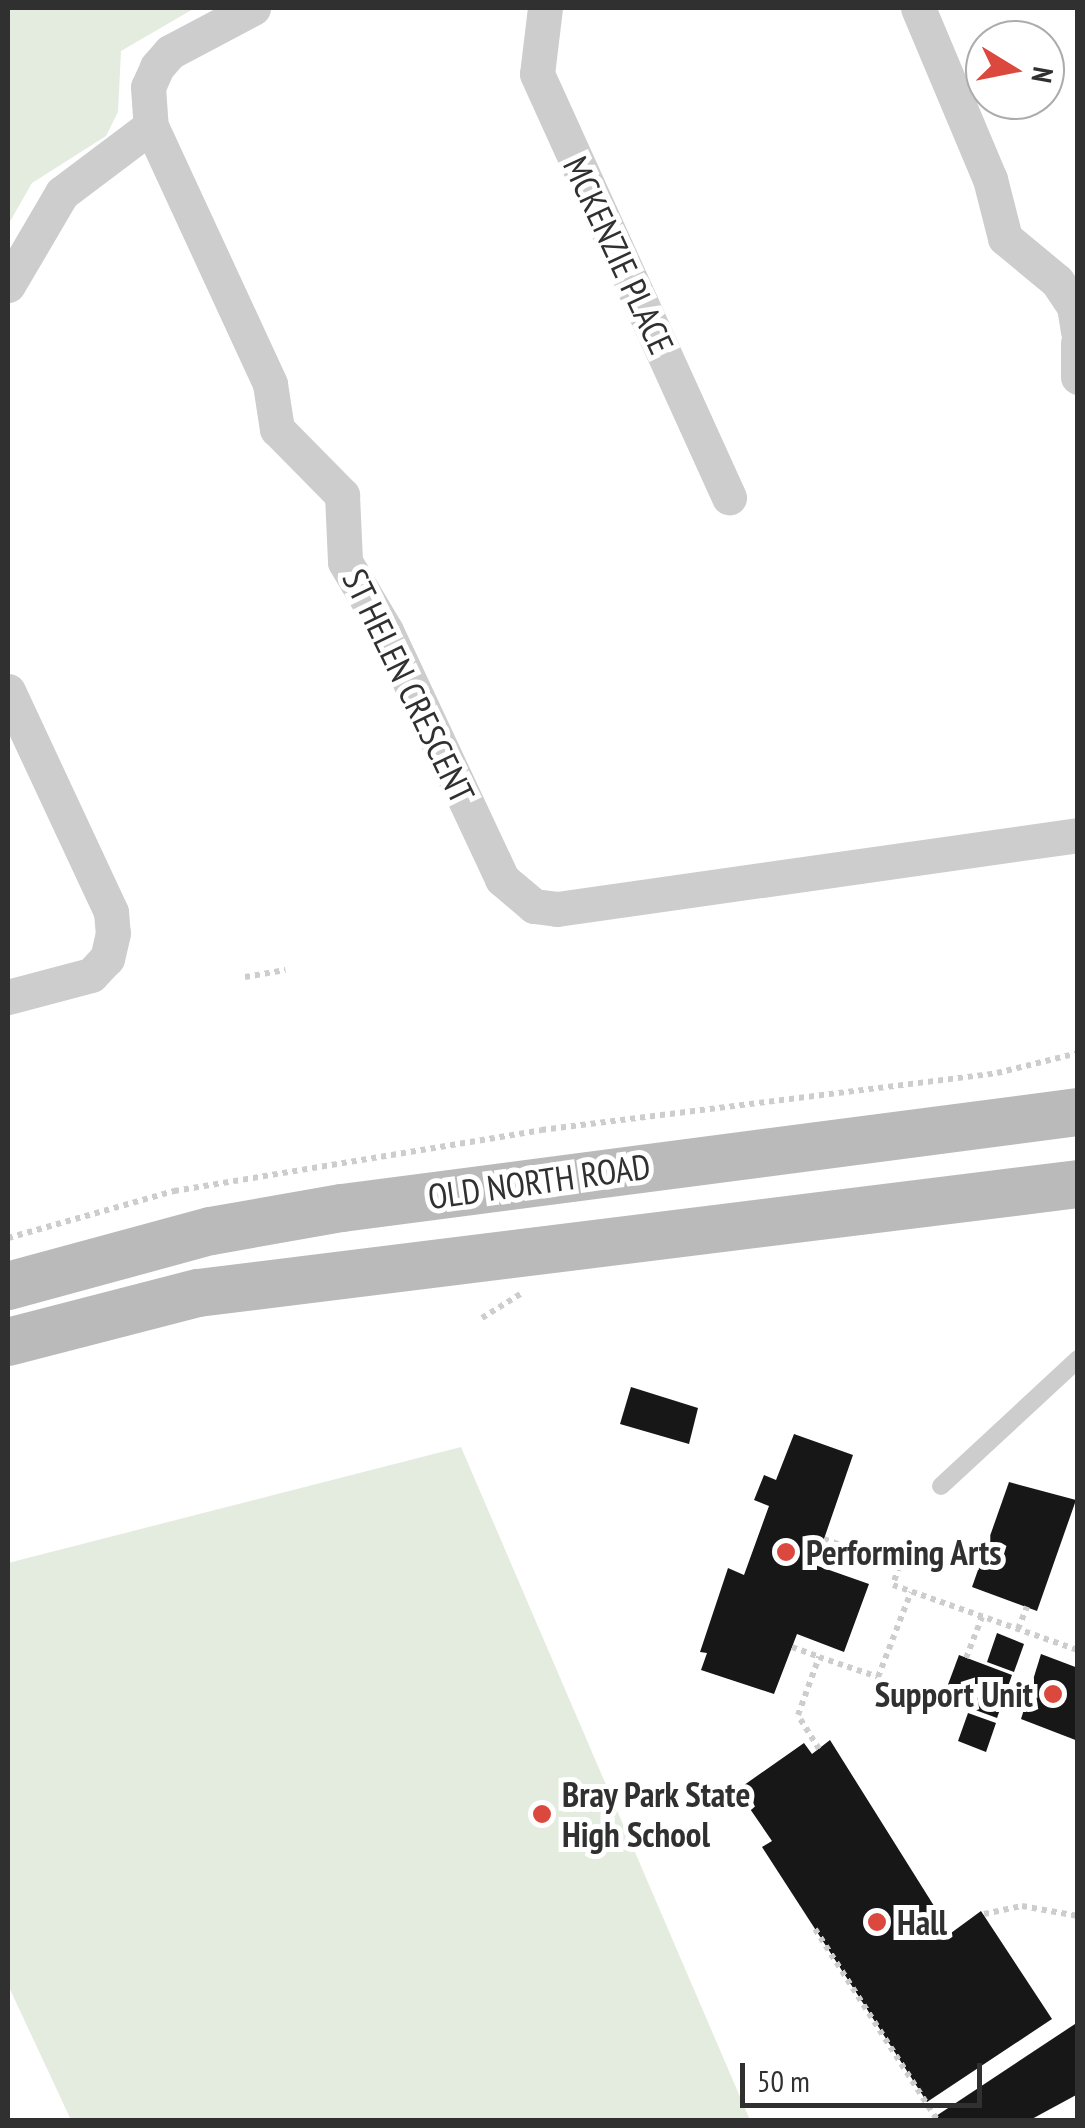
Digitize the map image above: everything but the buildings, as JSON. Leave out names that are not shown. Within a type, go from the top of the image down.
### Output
[{"type":"main road","name":"OLD NORTH ROAD","points":[[8,1286],[211,1231],[342,1208],[1078,1112]]},
{"type":"main road","name":"OLD NORTH ROAD","points":[[8,1342],[198,1293],[1078,1184]]},
{"type":"street","name":"ST HELEN CRESCENT","points":[[253,8],[170,52],[157,67],[148,87],[151,126],[270,384],[277,429],[342,495],[345,562],[386,632],[502,879],[534,906],[588,906],[1078,835]]},
{"type":"street","name":"MCKENZIE PLACE","points":[[545,8],[537,74],[729,498]]},
{"type":"street","points":[[918,8],[990,179],[1005,238],[1057,281],[1074,306],[1078,332]]},
{"type":"street","points":[[8,285],[56,200],[151,126]]},
{"type":"street","points":[[98,170],[164,160]]},
{"type":"street","points":[[1078,342],[1078,377]]},
{"type":"street","points":[[8,691],[111,912],[113,933],[107,958],[91,975],[8,996]]},
{"type":"lane","points":[[941,1486],[1078,1359]]},
{"type":"path","points":[[245,977],[285,970]]},
{"type":"path","points":[[8,1238],[174,1191],[541,1130],[998,1074],[1078,1053]]},
{"type":"path","points":[[824,1539],[899,1566],[893,1585],[1078,1650]]},
{"type":"path","points":[[792,1647],[878,1677],[911,1591]]},
{"type":"path","points":[[1018,1629],[1027,1608]]},
{"type":"path","points":[[966,1658],[982,1616]]},
{"type":"path","points":[[819,1658],[798,1714],[819,1748]]},
{"type":"path","points":[[984,1914],[1022,1906],[1078,1916]]},
{"type":"path","points":[[815,1929],[937,2120]]},
{"type":"shaded area","points":[[8,8],[195,8],[121,51],[118,112],[106,136],[32,183],[8,225]]},
{"type":"shaded area","points":[[461,1447],[750,2120],[71,2120],[8,1985],[8,1563]]},
{"type":"place","name":"Performing Arts","points":[[786,1552]]},
{"type":"place","name":"Support Unit","points":[[1053,1694]]},
{"type":"place","name":"Bray Park State High School","points":[[542,1814]]},
{"type":"place","name":"Hall","points":[[877,1922]]}]
